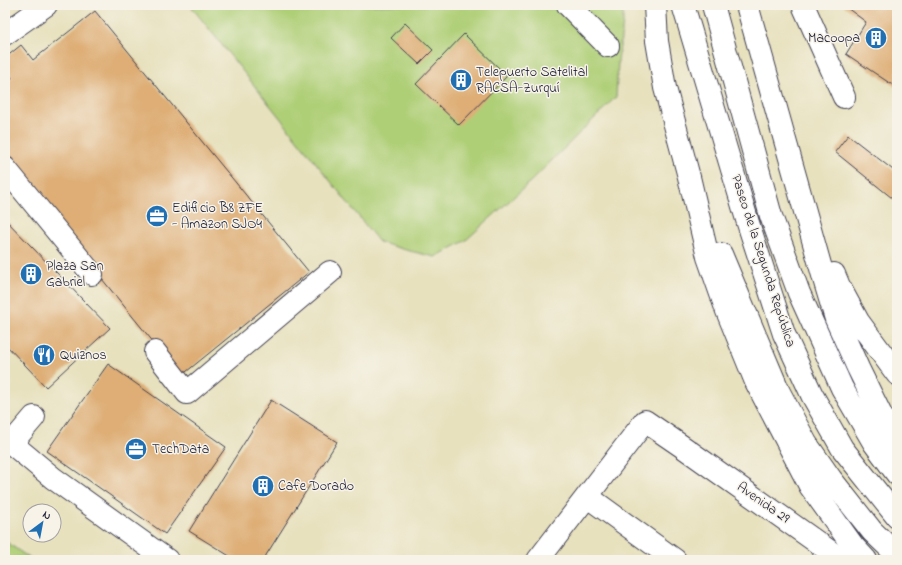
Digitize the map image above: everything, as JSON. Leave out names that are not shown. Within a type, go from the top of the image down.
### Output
[{"type":"main road","points":[[5,34],[46,5]]},
{"type":"main road","points":[[568,5],[608,46]]},
{"type":"main road","points":[[655,5],[657,41],[665,88],[689,177],[708,257],[727,312],[756,382],[810,486],[853,546],[866,560]]},
{"type":"main road","name":"Paseo de la Segunda República","points":[[684,5],[748,223],[784,334],[812,395],[842,448],[897,518]]},
{"type":"main road","name":"Paseo de la Segunda República","points":[[713,5],[771,216],[799,293],[842,388],[874,443],[897,474]]},
{"type":"main road","points":[[747,5],[836,319],[858,368],[897,444]]},
{"type":"main road","points":[[803,5],[844,97]]},
{"type":"main road","points":[[5,168],[92,274]]},
{"type":"main road","points":[[689,177],[779,392],[806,443],[830,479],[872,531],[897,555]]},
{"type":"main road","points":[[802,201],[839,286],[858,321],[897,374]]},
{"type":"main road","points":[[155,352],[188,393],[330,272]]},
{"type":"main road","points":[[34,418],[8,441],[53,478],[167,560]]},
{"type":"main road","name":"Avenida 29","points":[[588,497],[645,421],[842,560]]},
{"type":"main road","points":[[538,560],[588,497],[674,560]]},
{"type":"green space","points":[[190,5],[623,5],[623,22],[618,62],[616,97],[527,185],[465,241],[435,257],[379,242]]},
{"type":"green space","points":[[5,541],[32,560],[5,560]]},
{"type":"building","name":"Macoopa","points":[[843,5],[897,5],[897,88],[846,54],[866,22]]},
{"type":"building","name":"Edificio B8 ZFE - Amazon SJO4","points":[[95,11],[309,272],[181,376],[5,160],[5,84],[12,78],[5,69],[5,58],[21,45],[33,60]]},
{"type":"building","points":[[405,23],[433,50],[419,64],[391,38]]},
{"type":"building","name":"Telepuerto Satelital RACSA-Zurquí","points":[[464,34],[507,76],[459,125],[416,84]]},
{"type":"building","points":[[848,135],[897,173],[897,202],[835,152]]},
{"type":"building","name":"Plaza San Gabriel","points":[[5,219],[110,328],[46,387],[5,344]]},
{"type":"building","name":"TechData","points":[[108,364],[226,447],[165,534],[47,451]]},
{"type":"building","name":"Cafe Dorado","points":[[271,400],[337,442],[263,560],[236,560],[189,531]]},
{"type":"place","name":"Macoopa","points":[[876,38]]},
{"type":"place","name":"Telepuerto Satelital RACSA-Zurquí","points":[[461,80]]},
{"type":"place","name":"Edificio B8 ZFE - Amazon SJO4","points":[[157,216]]},
{"type":"place","name":"Plaza San Gabriel","points":[[31,274]]},
{"type":"place","name":"Quiznos","points":[[44,355]]},
{"type":"place","name":"TechData","points":[[136,449]]},
{"type":"place","name":"Cafe Dorado","points":[[263,486]]}]
